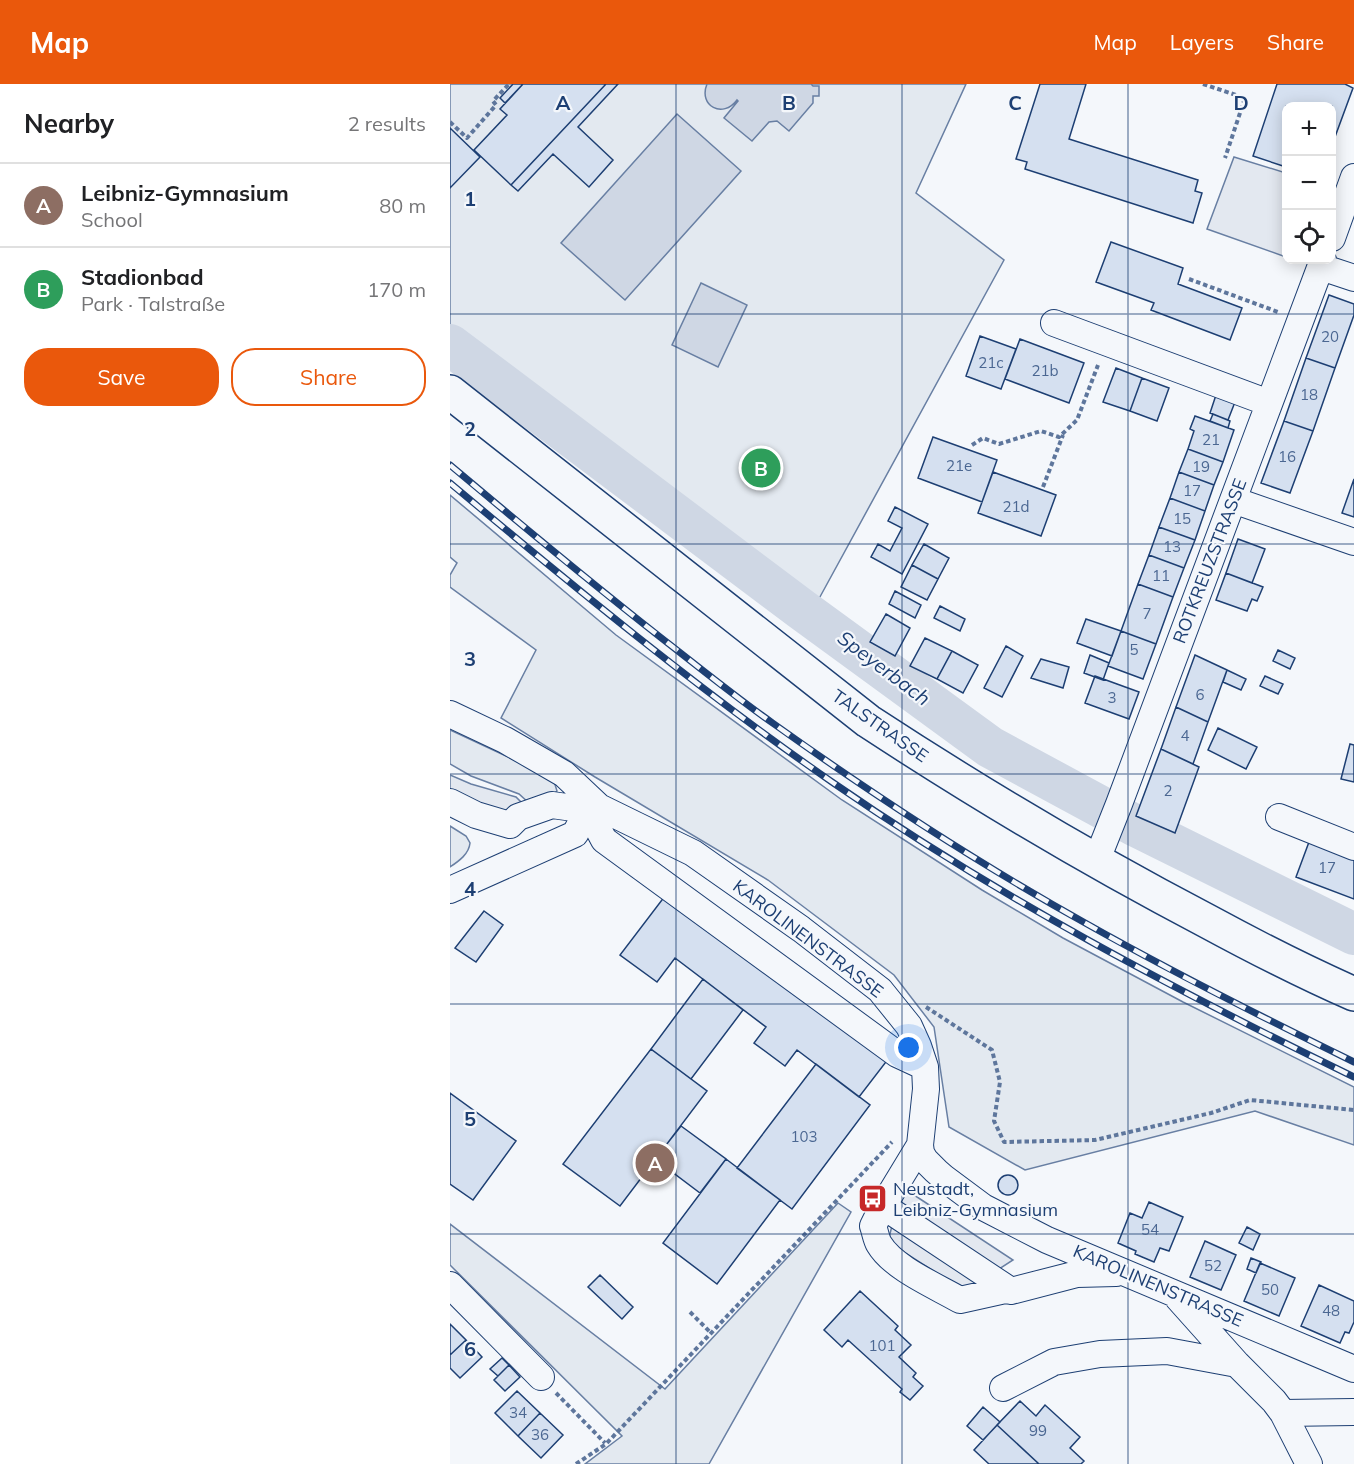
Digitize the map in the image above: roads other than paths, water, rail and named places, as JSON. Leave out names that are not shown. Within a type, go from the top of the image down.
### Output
[{"type":"main road","name":"TALSTRASSE","points":[[450,392],[868,721],[1096,861],[1282,961],[1354,994]]},
{"type":"street","points":[[1336,227],[1354,177]]},
{"type":"street","name":"ROTKREUZSTRASSE","points":[[1096,861],[1322,264]]},
{"type":"street","points":[[1324,264],[1354,278]]},
{"type":"street","points":[[1054,323],[1269,403]]},
{"type":"street","points":[[1233,500],[1354,542]]},
{"type":"street","points":[[450,714],[506,740],[564,774],[593,808],[604,840],[897,1054],[925,1067]]},
{"type":"street","points":[[450,802],[476,815],[510,825],[527,855]]},
{"type":"street","points":[[510,825],[518,818],[552,805],[593,808]]},
{"type":"street","points":[[450,891],[575,834],[593,808]]},
{"type":"street","name":"KAROLINENSTRASSE","points":[[593,808],[693,853],[801,929],[880,990],[909,1026],[925,1067],[926,1089],[921,1153],[930,1166],[983,1207],[1047,1240],[1354,1369]]},
{"type":"street","points":[[1279,817],[1354,847]]},
{"type":"street","points":[[921,1134],[873,1226],[878,1242],[890,1258],[906,1269],[960,1300],[1005,1290],[1011,1291],[1077,1274],[1126,1273]]},
{"type":"street","points":[[883,1206],[1011,1291]]},
{"type":"street","points":[[450,1285],[541,1377]]},
{"type":"street","points":[[1174,1293],[1283,1413],[1309,1464]]},
{"type":"street","points":[[1003,1388],[1054,1362],[1100,1354],[1167,1352],[1237,1364]]},
{"type":"street","points":[[1283,1413],[1354,1412]]},
{"type":"waterway","name":"Speyerbach","points":[[450,345],[801,609],[990,747],[1136,826],[1354,934]]},
{"type":"railway","points":[[450,465],[726,688],[812,751],[889,803],[1007,878],[1087,924],[1219,995],[1354,1062]]},
{"type":"railway","points":[[450,483],[685,674],[782,747],[895,824],[1022,903],[1087,940],[1219,1010],[1354,1077]]},
{"type":"place","name":"Stadionbad","points":[[761,468]]},
{"type":"place","name":"Leibniz-Gymnasium","points":[[655,1163]]},
{"type":"place","name":"Neustadt, Leibniz-Gymnasium","points":[[872,1199]]}]
